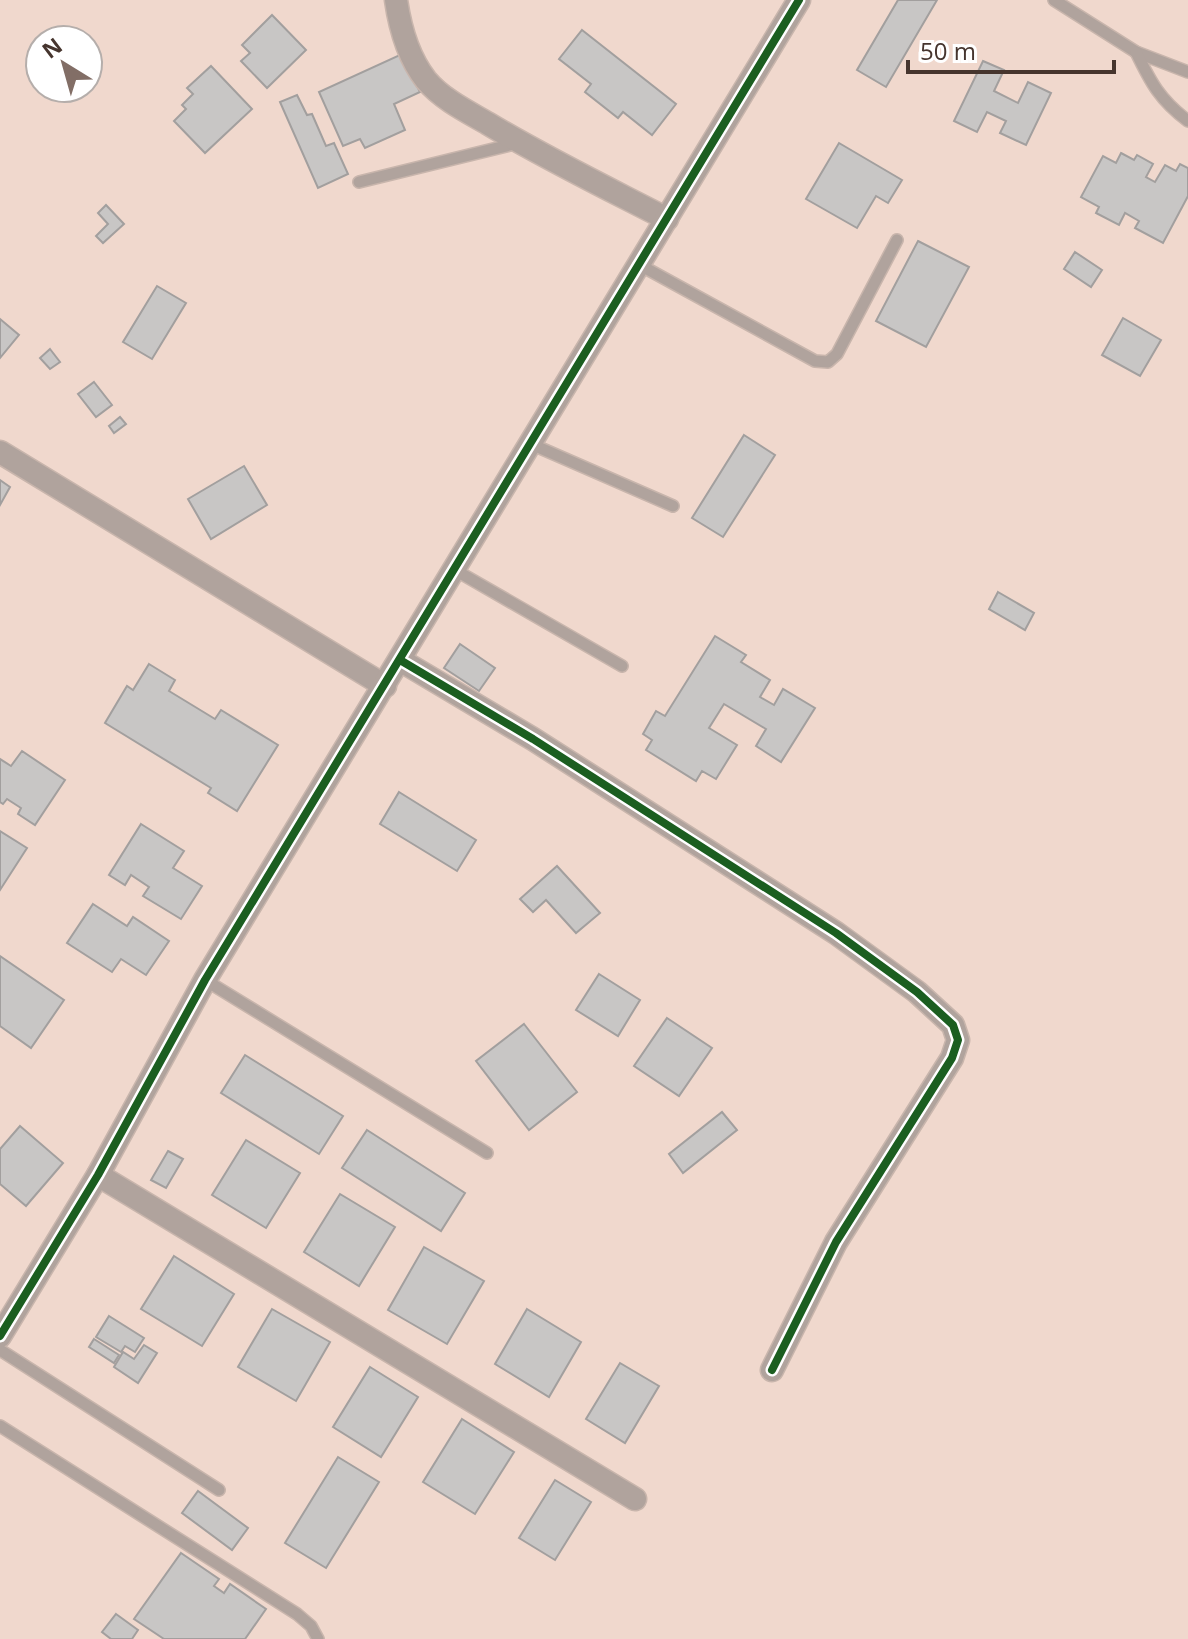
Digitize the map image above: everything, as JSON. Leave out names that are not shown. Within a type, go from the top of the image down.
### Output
[{"type":"street","points":[[396,0],[400,27],[410,52],[426,80],[452,103],[519,143],[667,219]]},
{"type":"street","points":[[0,1336],[98,1175],[205,980],[799,0]]},
{"type":"street","points":[[0,452],[385,686]]},
{"type":"street","points":[[400,660],[533,739],[836,933],[917,992],[953,1025],[958,1040],[952,1058],[836,1242],[772,1370]]},
{"type":"street","points":[[98,1175],[635,1499]]},
{"type":"lane","points":[[1054,0],[1136,52],[1188,72]]},
{"type":"lane","points":[[1136,52],[1156,91],[1188,121]]},
{"type":"lane","points":[[359,182],[519,143]]},
{"type":"lane","points":[[638,264],[815,361],[828,362],[837,354],[897,240]]},
{"type":"lane","points":[[531,444],[673,506]]},
{"type":"lane","points":[[455,570],[622,666]]},
{"type":"lane","points":[[205,980],[487,1153]]},
{"type":"lane","points":[[0,1350],[219,1490]]},
{"type":"lane","points":[[0,1426],[297,1614],[311,1626],[318,1639]]},
{"type":"building","points":[[898,0],[937,0],[886,87],[857,70]]},
{"type":"building","points":[[272,15],[306,50],[267,88],[241,61],[250,53],[242,45]]},
{"type":"building","points":[[582,30],[676,104],[652,135],[623,112],[618,118],[585,92],[591,84],[559,59]]},
{"type":"building","points":[[402,54],[420,92],[394,104],[405,130],[365,148],[360,139],[343,146],[319,92]]},
{"type":"building","points":[[983,61],[1004,70],[994,91],[1018,103],[1028,82],[1051,93],[1026,145],[1000,133],[1006,121],[987,112],[977,132],[954,121]]},
{"type":"building","points":[[211,66],[252,109],[205,153],[174,121],[186,109],[182,105],[193,94],[187,88]]},
{"type":"building","points":[[297,95],[307,115],[312,114],[326,146],[334,143],[348,174],[318,188],[280,102]]},
{"type":"building","points":[[839,143],[902,180],[888,203],[876,196],[857,228],[806,199]]},
{"type":"building","points":[[1121,153],[1134,160],[1137,155],[1153,164],[1146,177],[1155,182],[1165,165],[1176,171],[1180,164],[1188,168],[1188,196],[1163,243],[1135,228],[1139,221],[1125,213],[1119,225],[1096,213],[1099,207],[1081,197],[1103,156],[1116,163]]},
{"type":"building","points":[[106,205],[124,224],[103,243],[96,236],[108,224],[98,213]]},
{"type":"building","points":[[918,241],[969,267],[926,347],[876,321]]},
{"type":"building","points":[[1075,252],[1102,270],[1091,287],[1064,269]]},
{"type":"building","points":[[157,286],[186,303],[152,359],[123,342]]},
{"type":"building","points":[[1123,318],[1161,340],[1140,376],[1102,355]]},
{"type":"building","points":[[0,319],[19,335],[0,358]]},
{"type":"building","points":[[50,349],[60,362],[50,369],[40,358]]},
{"type":"building","points":[[94,382],[112,405],[96,417],[78,394]]},
{"type":"building","points":[[120,417],[126,424],[114,433],[109,426]]},
{"type":"building","points":[[744,435],[775,455],[723,537],[692,518]]},
{"type":"building","points":[[244,466],[267,505],[211,539],[188,499]]},
{"type":"building","points":[[0,480],[10,487],[0,505]]},
{"type":"building","points":[[998,592],[1034,613],[1025,630],[989,609]]},
{"type":"building","points":[[715,636],[746,655],[741,662],[770,680],[760,697],[774,705],[783,689],[815,708],[781,762],[756,746],[766,729],[724,704],[709,728],[737,745],[716,779],[702,771],[696,781],[646,750],[652,740],[643,734],[656,711],[665,716]]},
{"type":"building","points":[[460,644],[495,668],[479,691],[444,668]]},
{"type":"building","points":[[149,664],[175,680],[169,691],[215,719],[221,710],[278,745],[237,811],[208,793],[211,788],[105,723],[127,686],[133,690]]},
{"type":"building","points":[[22,751],[65,780],[35,825],[18,814],[21,808],[7,799],[3,804],[0,802],[0,759],[11,766]]},
{"type":"building","points":[[399,792],[476,840],[457,871],[380,824]]},
{"type":"building","points":[[141,824],[184,851],[173,868],[202,886],[181,919],[143,896],[149,887],[131,875],[125,885],[109,875]]},
{"type":"building","points":[[0,831],[27,848],[0,890]]},
{"type":"building","points":[[557,866],[600,913],[576,933],[546,900],[533,912],[520,899]]},
{"type":"building","points":[[93,904],[127,926],[133,917],[169,941],[146,975],[121,959],[112,972],[67,943]]},
{"type":"building","points":[[0,956],[64,1000],[31,1048],[0,1026]]},
{"type":"building","points":[[599,974],[640,1000],[618,1036],[576,1010]]},
{"type":"building","points":[[667,1018],[712,1048],[679,1096],[634,1066]]},
{"type":"building","points":[[524,1024],[577,1092],[529,1130],[476,1061]]},
{"type":"building","points":[[245,1055],[343,1116],[319,1154],[221,1093]]},
{"type":"building","points":[[722,1112],[737,1130],[683,1173],[669,1154]]},
{"type":"building","points":[[20,1126],[63,1163],[26,1206],[0,1184],[0,1149]]},
{"type":"building","points":[[367,1130],[465,1193],[441,1231],[342,1168]]},
{"type":"building","points":[[246,1140],[300,1173],[266,1228],[212,1195]]},
{"type":"building","points":[[168,1151],[183,1159],[166,1188],[151,1180]]},
{"type":"building","points":[[340,1194],[395,1227],[359,1286],[304,1252]]},
{"type":"building","points":[[424,1247],[484,1281],[447,1344],[388,1310]]},
{"type":"building","points":[[174,1256],[234,1294],[202,1346],[141,1309]]},
{"type":"building","points":[[272,1309],[330,1342],[296,1401],[238,1367]]},
{"type":"building","points":[[527,1309],[581,1342],[549,1397],[495,1364]]},
{"type":"building","points":[[109,1316],[144,1338],[135,1352],[125,1346],[121,1352],[96,1337]]},
{"type":"building","points":[[94,1339],[119,1355],[114,1363],[89,1347]]},
{"type":"building","points":[[144,1345],[157,1353],[138,1383],[114,1367],[123,1352],[134,1359]]},
{"type":"building","points":[[620,1363],[659,1386],[625,1443],[586,1419]]},
{"type":"building","points":[[370,1367],[418,1397],[381,1457],[333,1427]]},
{"type":"building","points":[[462,1419],[514,1452],[475,1514],[423,1482]]},
{"type":"building","points":[[338,1457],[379,1482],[326,1568],[285,1543]]},
{"type":"building","points":[[555,1480],[591,1502],[555,1560],[519,1538]]},
{"type":"building","points":[[198,1491],[248,1528],[232,1550],[182,1513]]},
{"type":"building","points":[[181,1553],[219,1579],[214,1586],[224,1593],[230,1584],[266,1609],[245,1639],[164,1639],[134,1619]]},
{"type":"building","points":[[116,1614],[138,1630],[132,1639],[111,1639],[102,1632]]},
{"type":"cycle path","points":[[0,1336],[98,1175],[205,980],[799,0]]},
{"type":"cycle path","points":[[400,660],[533,739],[836,933],[917,992],[953,1025],[958,1040],[952,1058],[836,1242],[772,1370]]}]
